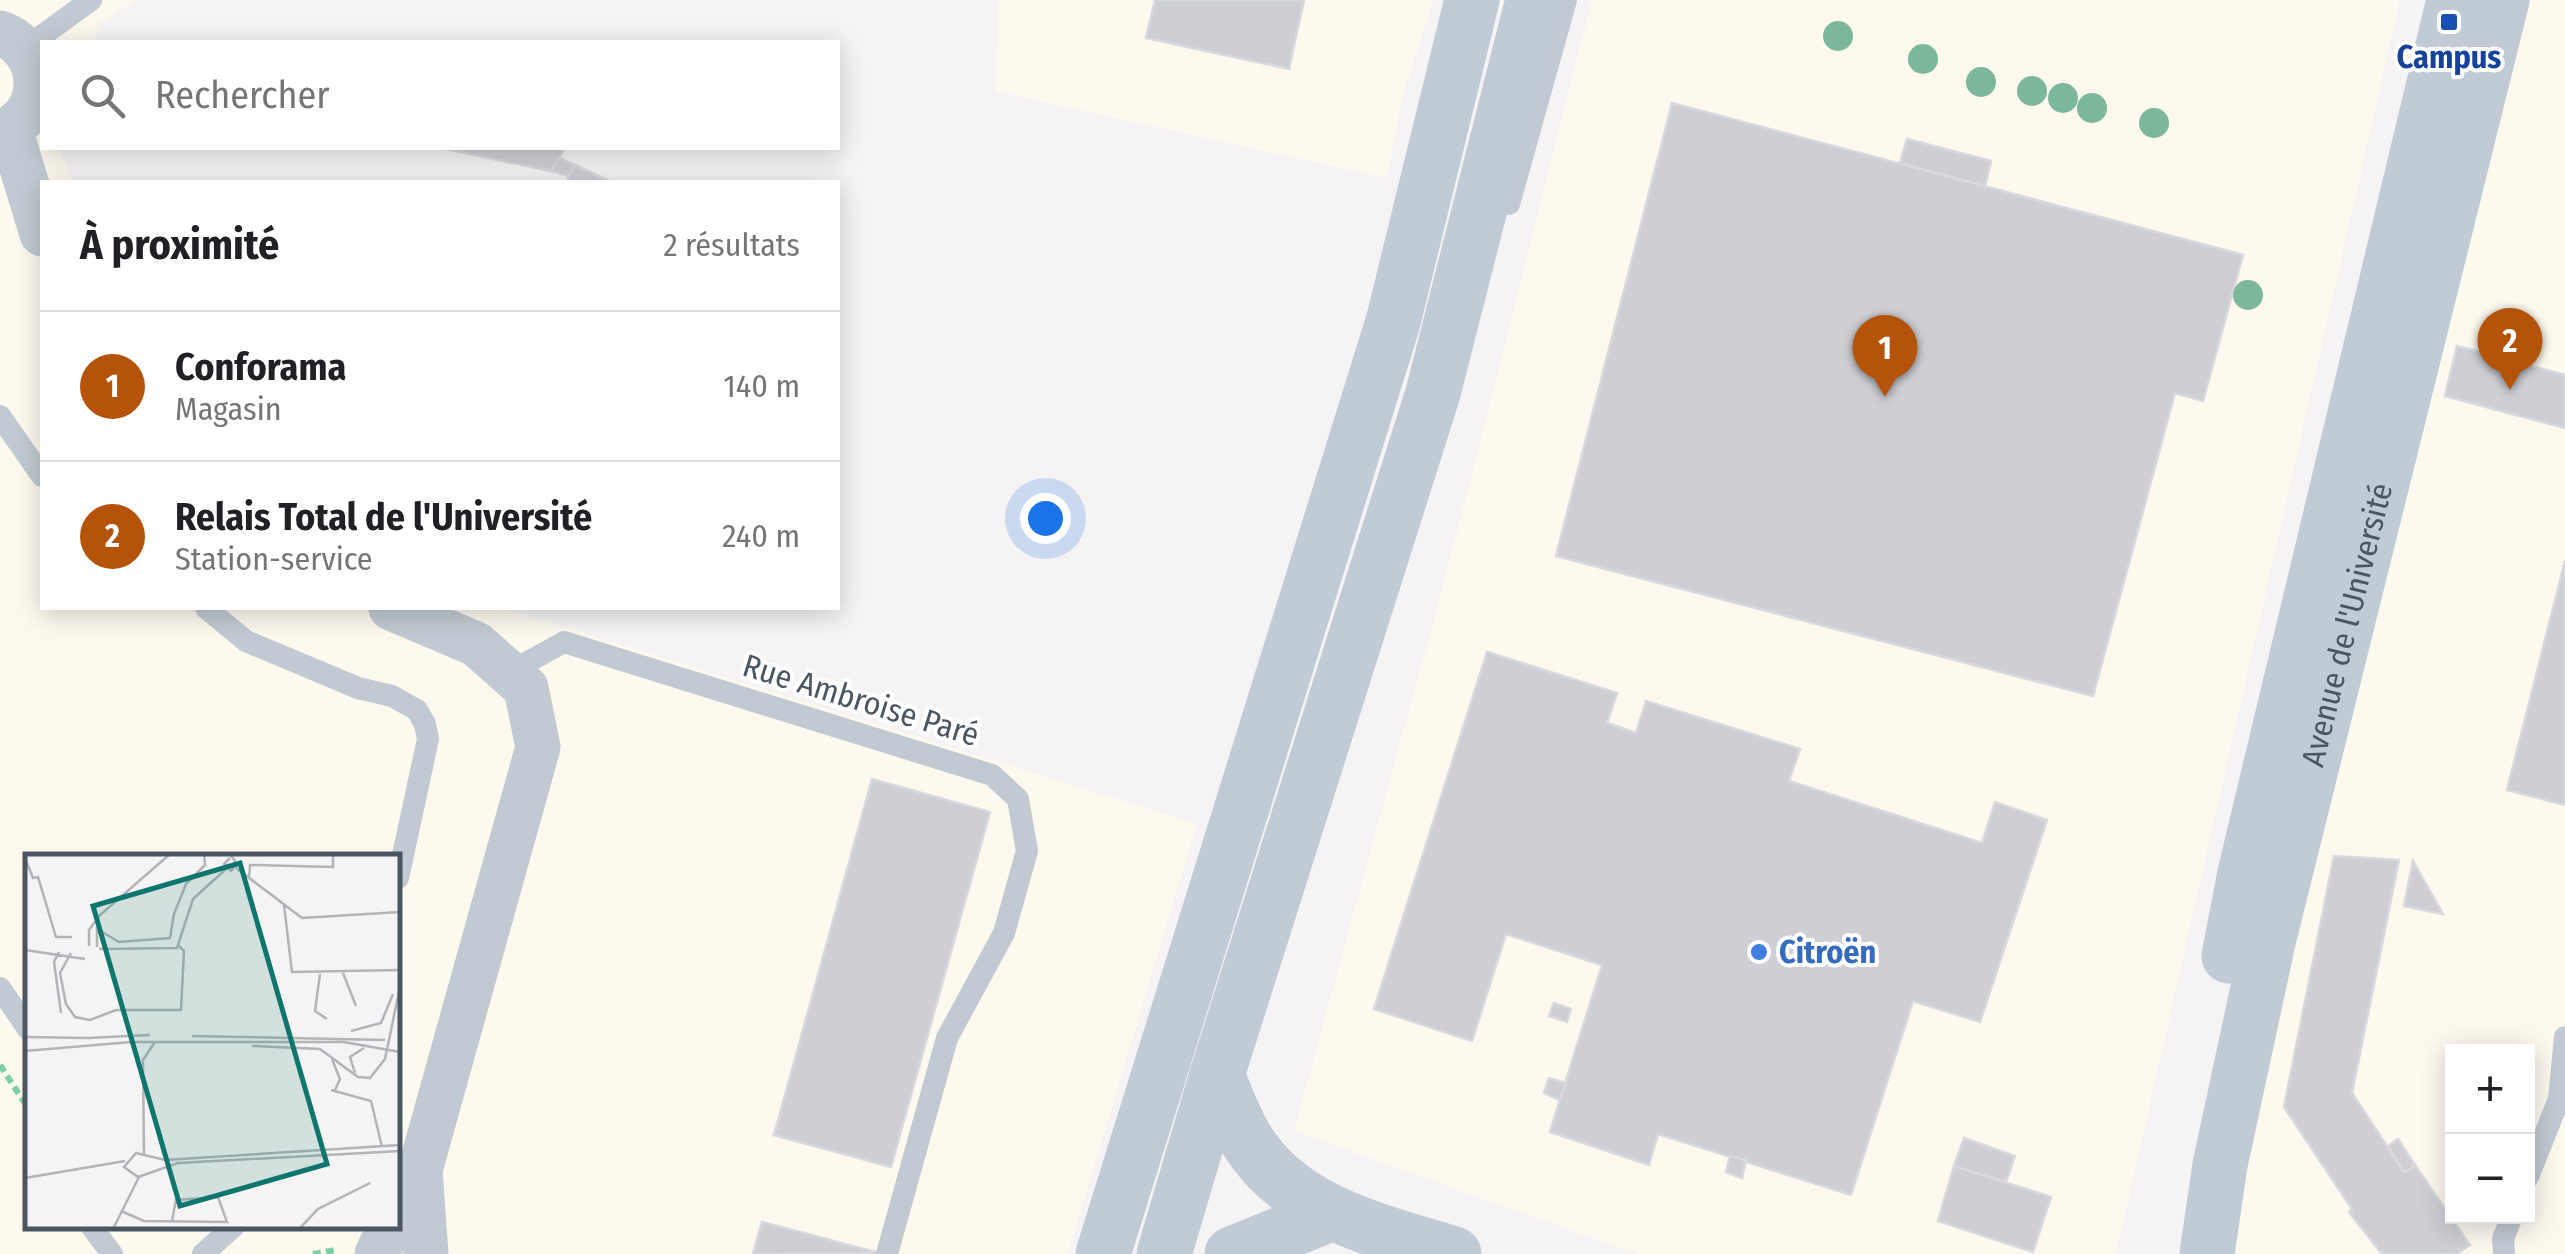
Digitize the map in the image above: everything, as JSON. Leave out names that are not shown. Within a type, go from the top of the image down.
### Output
[{"type":"main road","points":[[1103,1254],[1393,322],[1472,0]]},
{"type":"main road","points":[[1164,1254],[1217,1074],[1433,393],[1533,0]]},
{"type":"main road","name":"Avenue de l'Université","points":[[2207,1254],[2220,1165],[2268,942],[2454,0]]},
{"type":"main road","name":"Avenue de l'Université","points":[[2169,1254],[2245,873],[2344,552],[2502,0]]},
{"type":"main road","points":[[1217,1074],[1244,1136],[1276,1176],[1330,1214],[1454,1254]]},
{"type":"main road","points":[[1232,1254],[1330,1214]]},
{"type":"street","points":[[12,40],[36,70],[37,90],[26,116],[5,131],[40,228]]},
{"type":"street","points":[[396,610],[476,644],[526,688],[538,747],[420,1170],[400,1208]]},
{"type":"street","points":[[420,1170],[426,1254]]},
{"type":"street","points":[[376,1254],[388,1229]]},
{"type":"lane","points":[[12,40],[92,0]]},
{"type":"lane","points":[[1503,226],[1566,0]]},
{"type":"lane","points":[[1433,393],[1485,280]]},
{"type":"lane","points":[[0,416],[40,473]]},
{"type":"lane","points":[[208,610],[246,640],[358,688],[392,696],[417,710],[428,739],[400,869]]},
{"type":"lane","name":"Rue Ambroise Paré","points":[[508,672],[564,642],[992,775],[1018,799],[1027,851],[1004,933],[947,1038],[887,1254]]},
{"type":"lane","points":[[0,988],[25,1025]]},
{"type":"lane","points":[[2535,1159],[2559,1099],[2565,1037]]},
{"type":"lane","points":[[2504,1254],[2502,1239],[2509,1224]]},
{"type":"lane","points":[[93,1229],[112,1254]]},
{"type":"lane","points":[[202,1254],[231,1229]]},
{"type":"path","points":[[0,1065],[25,1102]]},
{"type":"shaded area","points":[[0,0],[136,0],[101,23],[95,40],[40,40],[40,150],[60,150],[71,180],[40,180],[40,610],[508,610],[1197,824],[1068,1254],[0,1254]]},
{"type":"shaded area","points":[[999,0],[1434,0],[1403,95],[1387,178],[995,91]]},
{"type":"shaded area","points":[[1592,0],[2400,0],[2116,1254],[1637,1254],[1294,1131],[1448,567]]},
{"type":"shaded area","points":[[2520,0],[2565,0],[2565,1254],[2229,1254],[2230,1169]]},
{"type":"building","points":[[1155,0],[1304,0],[1289,69],[1146,38]]},
{"type":"building","points":[[1672,103],[2243,255],[2203,401],[2175,393],[2093,696],[1556,556]]},
{"type":"building","points":[[1907,139],[1991,161],[1985,186],[1900,163]]},
{"type":"building","points":[[451,150],[564,150],[551,171]]},
{"type":"building","points":[[559,158],[575,165],[569,176],[551,171]]},
{"type":"building","points":[[575,165],[607,180],[567,180]]},
{"type":"building","points":[[2457,346],[2565,375],[2565,428],[2445,396]]},
{"type":"building","points":[[2565,561],[2565,805],[2507,790]]},
{"type":"building","points":[[1487,652],[1617,693],[1607,723],[1636,733],[1646,701],[1800,749],[1789,781],[1982,843],[1995,802],[2047,820],[1980,1022],[1913,1001],[1851,1195],[1658,1134],[1649,1165],[1550,1132],[1602,965],[1506,934],[1472,1041],[1374,1009]]},
{"type":"building","points":[[872,779],[990,812],[891,1167],[774,1135]]},
{"type":"building","points":[[2334,856],[2399,860],[2352,1093],[2404,1172],[2415,1165],[2445,1209],[2445,1224],[2456,1224],[2470,1245],[2457,1254],[2382,1254],[2349,1212],[2352,1209],[2284,1107]]},
{"type":"building","points":[[2413,861],[2443,914],[2404,906]]},
{"type":"building","points":[[1554,1003],[1571,1009],[1567,1022],[1549,1016]]},
{"type":"building","points":[[1549,1078],[1566,1083],[1560,1100],[1544,1093]]},
{"type":"building","points":[[1964,1138],[2015,1156],[2006,1182],[1954,1166]]},
{"type":"building","points":[[2398,1139],[2415,1165],[2404,1172],[2388,1146]]},
{"type":"building","points":[[1730,1156],[1746,1160],[1742,1178],[1726,1172]]},
{"type":"building","points":[[1954,1166],[2051,1197],[2033,1252],[1938,1221]]},
{"type":"building","points":[[762,1222],[879,1253],[753,1254]]},
{"type":"place","name":"Campus","points":[[2449,22]]},
{"type":"place","name":"Relais Total de l'Université","points":[[2510,390]]},
{"type":"place","name":"Conforama","points":[[1885,397]]},
{"type":"place","name":"Citroën","points":[[1759,952]]}]
